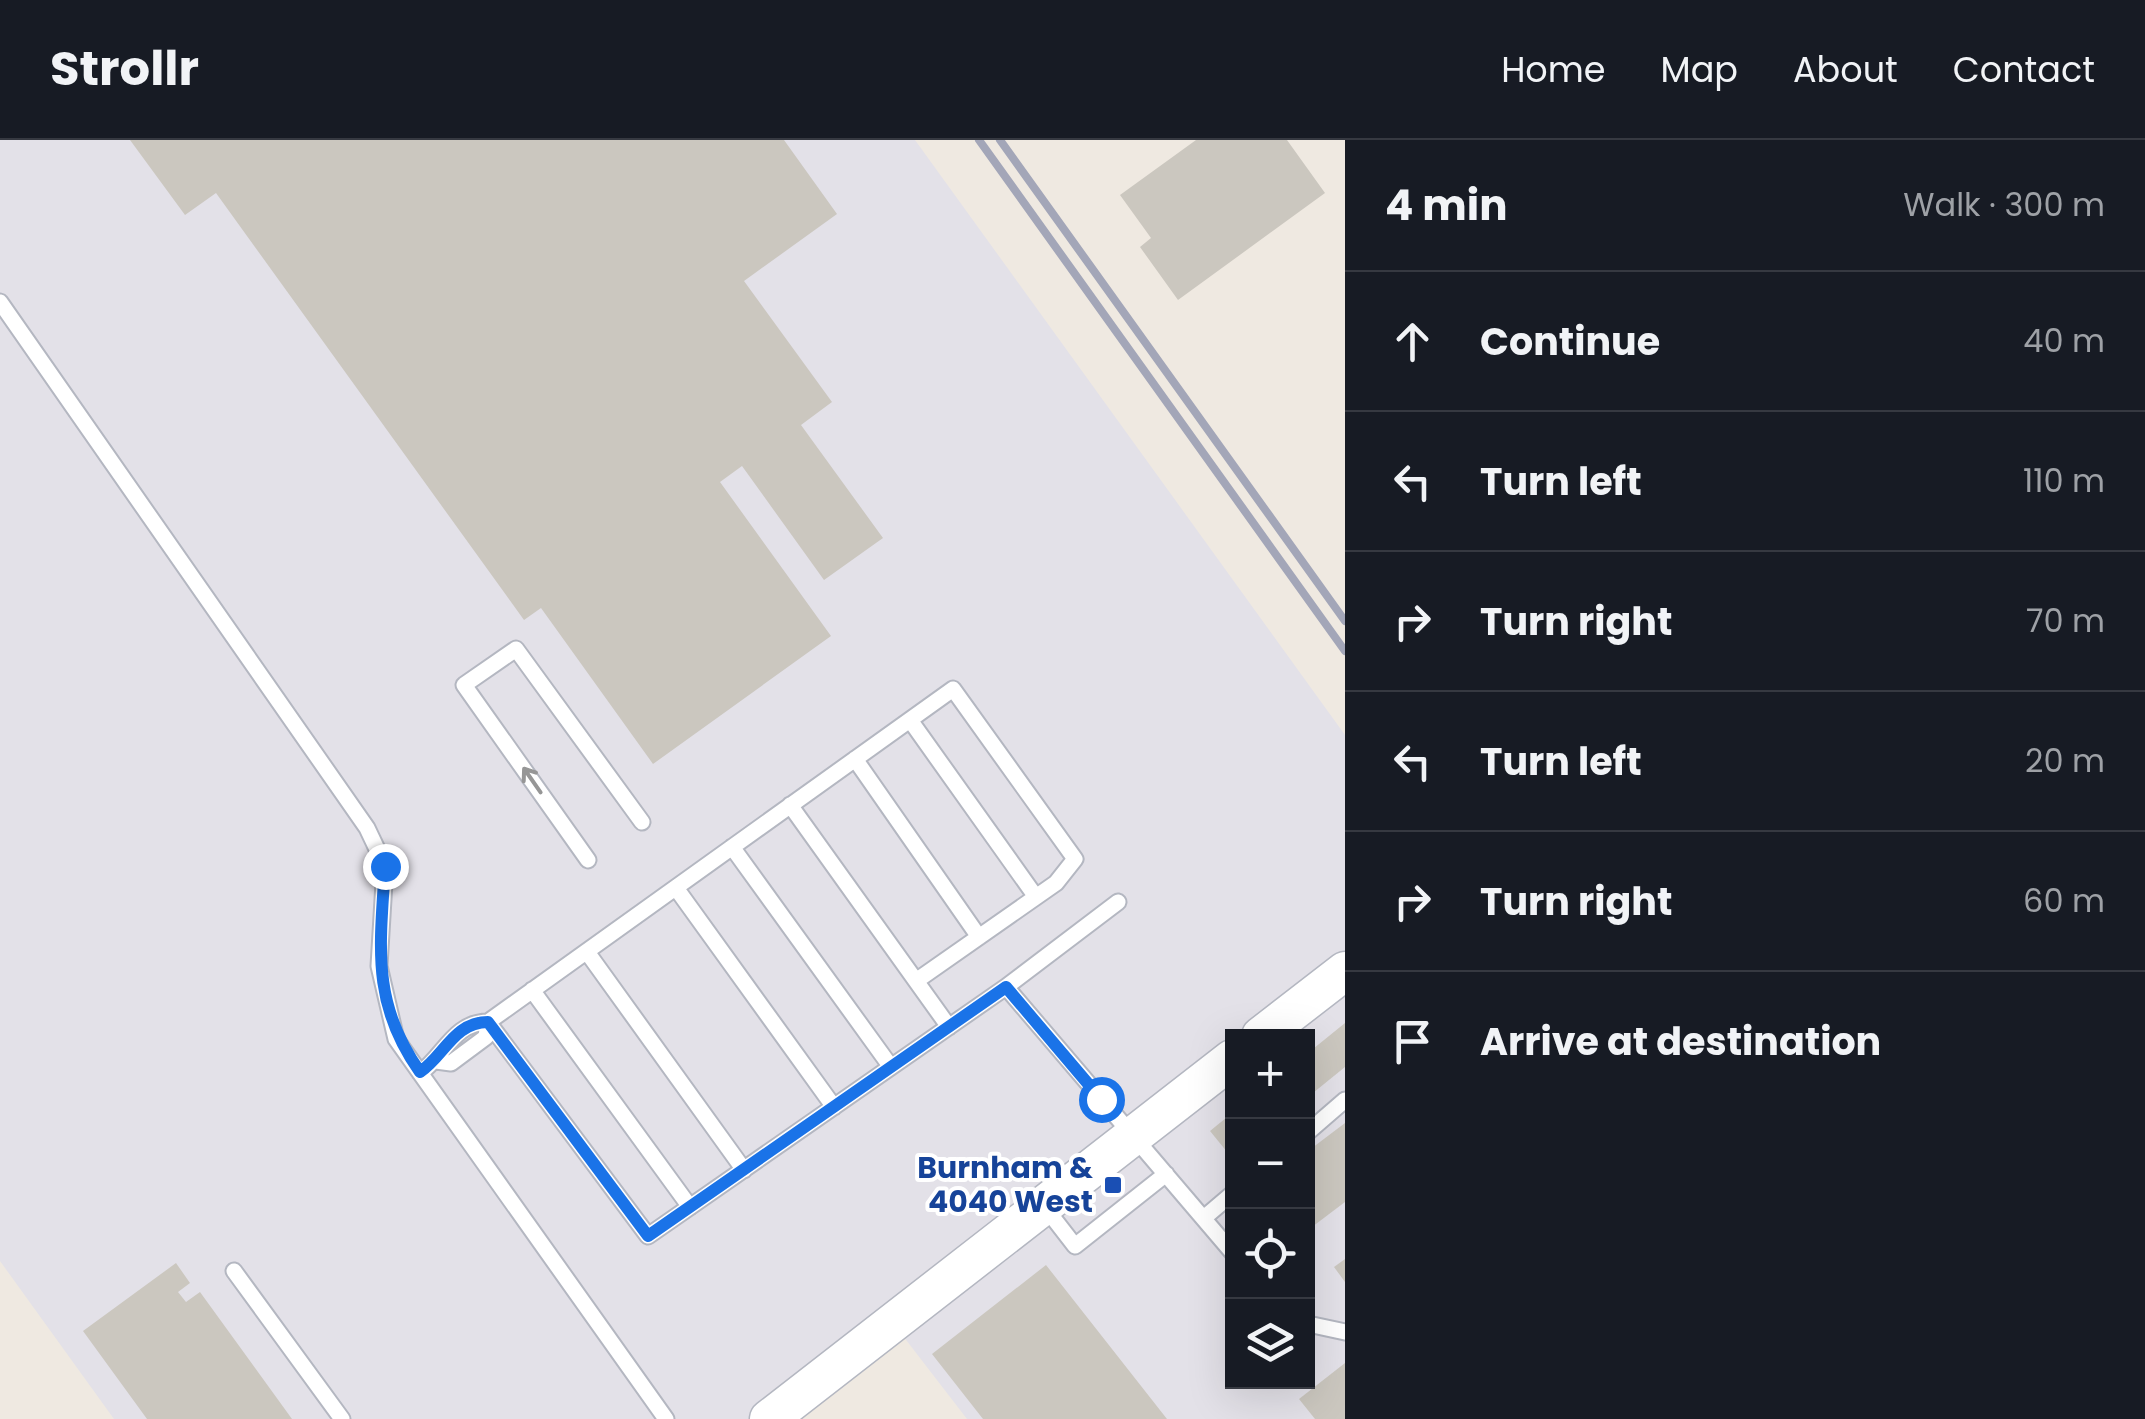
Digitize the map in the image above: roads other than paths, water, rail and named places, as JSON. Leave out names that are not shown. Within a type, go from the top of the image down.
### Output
[{"type":"street","points":[[1271,1029],[1345,971]]},
{"type":"street","points":[[769,1419],[1225,1065]]},
{"type":"lane","points":[[0,302],[367,828],[385,866],[379,966],[396,1038],[666,1419]]},
{"type":"lane","points":[[588,860],[464,685],[516,649],[642,822]]},
{"type":"lane","points":[[420,1072],[436,1061],[451,1063],[486,1037],[488,1022],[953,689],[1075,858],[1056,883],[916,981]]},
{"type":"lane","points":[[910,720],[1036,897]]},
{"type":"lane","points":[[855,759],[979,937]]},
{"type":"lane","points":[[790,806],[949,1027]]},
{"type":"lane","points":[[732,847],[891,1068]]},
{"type":"lane","points":[[676,888],[834,1107]]},
{"type":"lane","points":[[488,1022],[648,1236],[1006,987],[1118,902]]},
{"type":"lane","points":[[586,952],[744,1170]]},
{"type":"lane","points":[[1006,987],[1225,1243]]},
{"type":"lane","points":[[532,990],[690,1207]]},
{"type":"lane","points":[[1315,1126],[1345,1100]]},
{"type":"lane","points":[[1044,1206],[1075,1246],[1166,1174]]},
{"type":"lane","points":[[1205,1217],[1225,1200]]},
{"type":"lane","points":[[234,1271],[342,1419]]},
{"type":"lane","points":[[1315,1326],[1345,1332]]},
{"type":"railway","points":[[979,140],[1345,651]]},
{"type":"railway","points":[[1000,140],[1345,621]]},
{"type":"place","name":"Burnham & 4040 West","points":[[1113,1185]]}]
